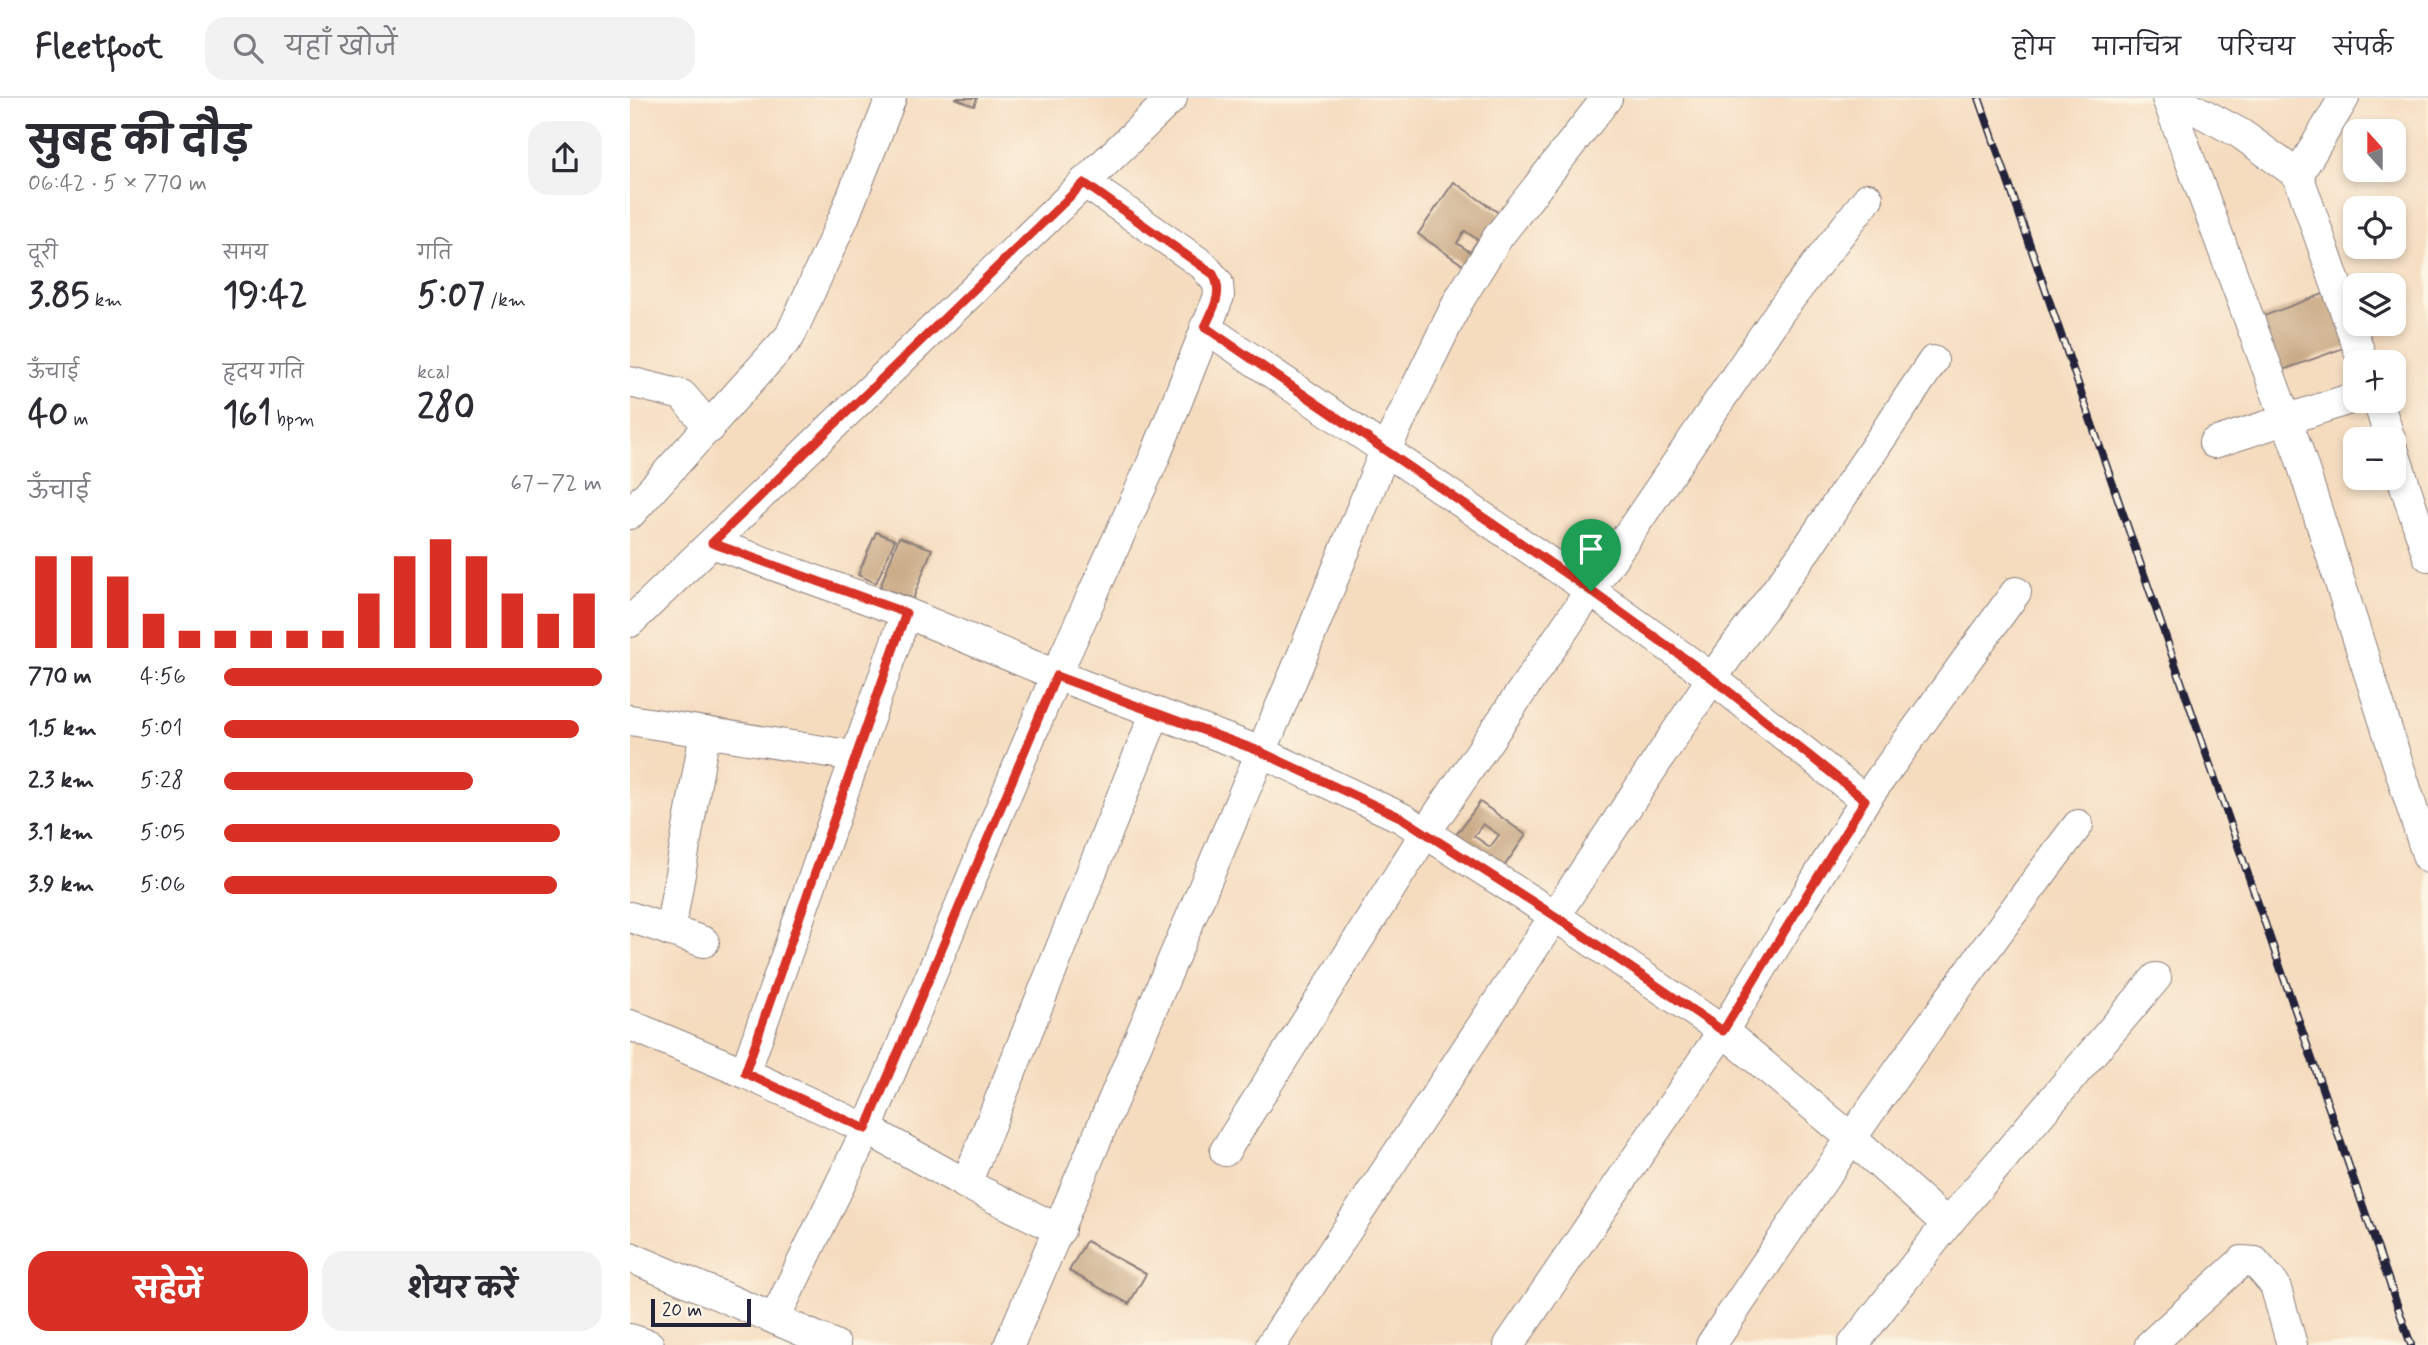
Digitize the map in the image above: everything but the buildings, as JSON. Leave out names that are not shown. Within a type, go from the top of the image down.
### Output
[{"type":"street","points":[[630,514],[643,483],[710,428],[790,336],[845,217],[891,98]]},
{"type":"street","points":[[630,622],[1172,98]]},
{"type":"street","points":[[1009,1345],[1060,1230],[1385,451],[1459,300],[1498,237],[1606,98]]},
{"type":"street","points":[[2298,175],[2344,98]]},
{"type":"street","points":[[2178,99],[2241,134],[2298,175],[2359,350]]},
{"type":"street","points":[[2178,99],[2287,419],[2428,858]]},
{"type":"street","points":[[775,1318],[866,1129],[1056,676],[1154,458],[1219,296],[1218,283],[1213,274],[1084,183]]},
{"type":"street","points":[[1225,1152],[1426,832],[1781,310],[1868,198]]},
{"type":"street","points":[[1205,327],[1591,591],[1712,678],[1865,800]]},
{"type":"street","points":[[1271,1345],[1712,678],[1808,547],[1933,361]]},
{"type":"street","points":[[630,382],[682,395],[710,428]]},
{"type":"street","points":[[2214,443],[2343,401]]},
{"type":"street","points":[[2406,489],[2428,556]]},
{"type":"street","points":[[712,543],[906,613],[1056,676],[1259,751],[1367,800],[1426,832],[1723,1031],[1850,1137],[1947,1224]]},
{"type":"street","points":[[1509,1345],[1723,1031],[1865,800],[2016,592]]},
{"type":"street","points":[[745,1073],[906,613]]},
{"type":"street","points":[[966,1184],[1155,714]]},
{"type":"street","points":[[630,720],[854,756]]},
{"type":"street","points":[[670,931],[705,732]]},
{"type":"street","points":[[1711,1345],[1850,1137],[1989,942],[2078,825]]},
{"type":"street","points":[[630,917],[704,942]]},
{"type":"street","points":[[1853,1345],[1947,1224],[2156,978]]},
{"type":"street","points":[[630,1025],[745,1073],[866,1129],[966,1184],[1060,1230]]},
{"type":"street","points":[[630,1257],[835,1345]]},
{"type":"street","points":[[2150,1345],[2242,1261],[2255,1262],[2275,1285],[2292,1345]]},
{"type":"street","points":[[630,1339],[649,1345]]},
{"type":"railway","points":[[1979,98],[2411,1345]]},
{"type":"route","points":[[1084,183],[1213,274],[1218,283],[1219,296],[1205,327],[1591,591],[1712,678],[1865,800],[1810,885],[1723,1031],[1555,916],[1402,818],[1259,751],[1056,676],[866,1129],[745,1073],[906,613],[712,543],[1084,183]]}]
